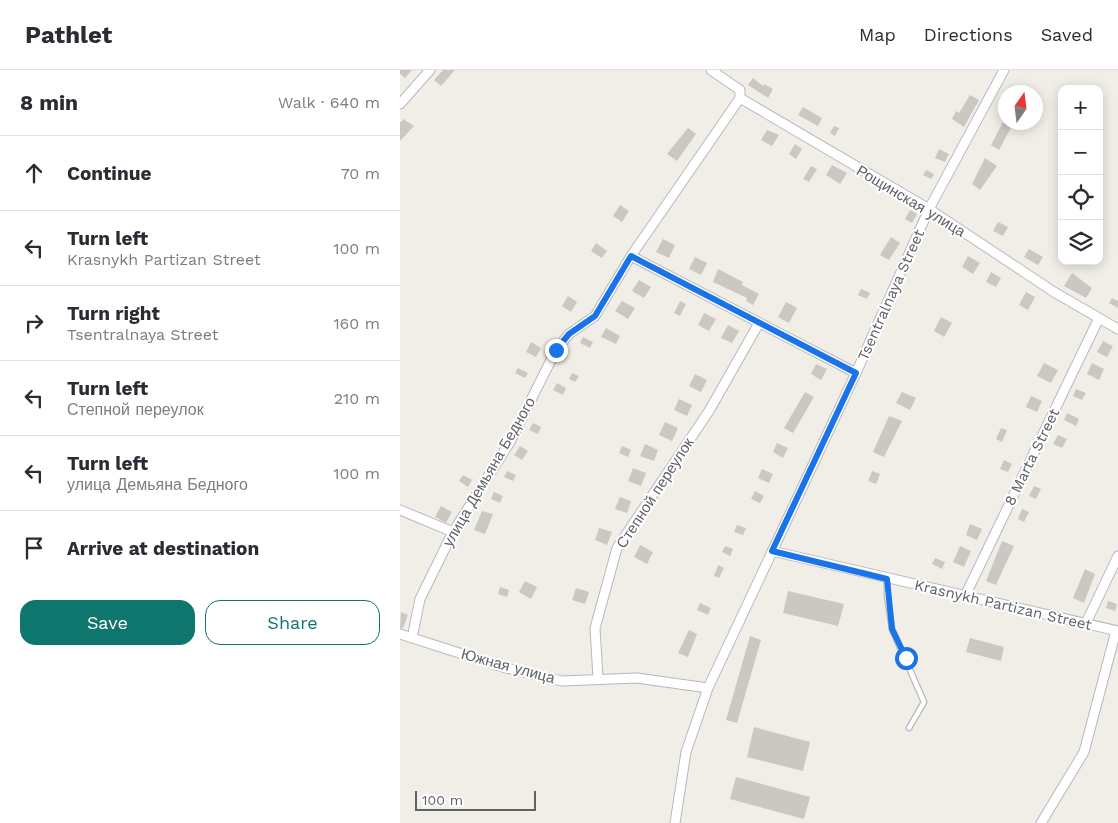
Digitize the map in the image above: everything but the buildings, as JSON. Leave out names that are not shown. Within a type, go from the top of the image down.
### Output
[{"type":"street","points":[[400,104],[430,70]]},
{"type":"street","name":"Рощинская улица","points":[[711,70],[740,90],[740,98],[929,209],[1054,292],[1118,329]]},
{"type":"street","name":"Tsentralnaya Street","points":[[675,823],[686,752],[708,688],[856,373],[929,209],[1004,70]]},
{"type":"street","name":"улица Демьяна Бедного","points":[[412,638],[420,599],[453,532],[510,442],[556,350],[569,334],[595,316],[631,256],[740,98]]},
{"type":"street","points":[[631,256],[856,373]]},
{"type":"street","name":"8 Marta Street","points":[[965,596],[1099,318]]},
{"type":"street","name":"Степной переулок","points":[[598,678],[596,628],[617,548],[709,411],[759,324]]},
{"type":"street","points":[[400,510],[453,532]]},
{"type":"street","name":"Krasnykh Partizan Street","points":[[772,551],[1117,631]]},
{"type":"street","points":[[1086,623],[1118,556]]},
{"type":"street","points":[[1041,823],[1084,752],[1117,631]]},
{"type":"street","name":"Южная улица","points":[[400,634],[506,668],[562,681],[598,678],[637,678],[708,688]]},
{"type":"lane","points":[[887,579],[892,629],[924,702],[909,728]]},
{"type":"route","points":[[556,350],[569,334],[595,316],[631,256],[856,373],[772,551],[887,579],[892,629],[906,658]]}]
